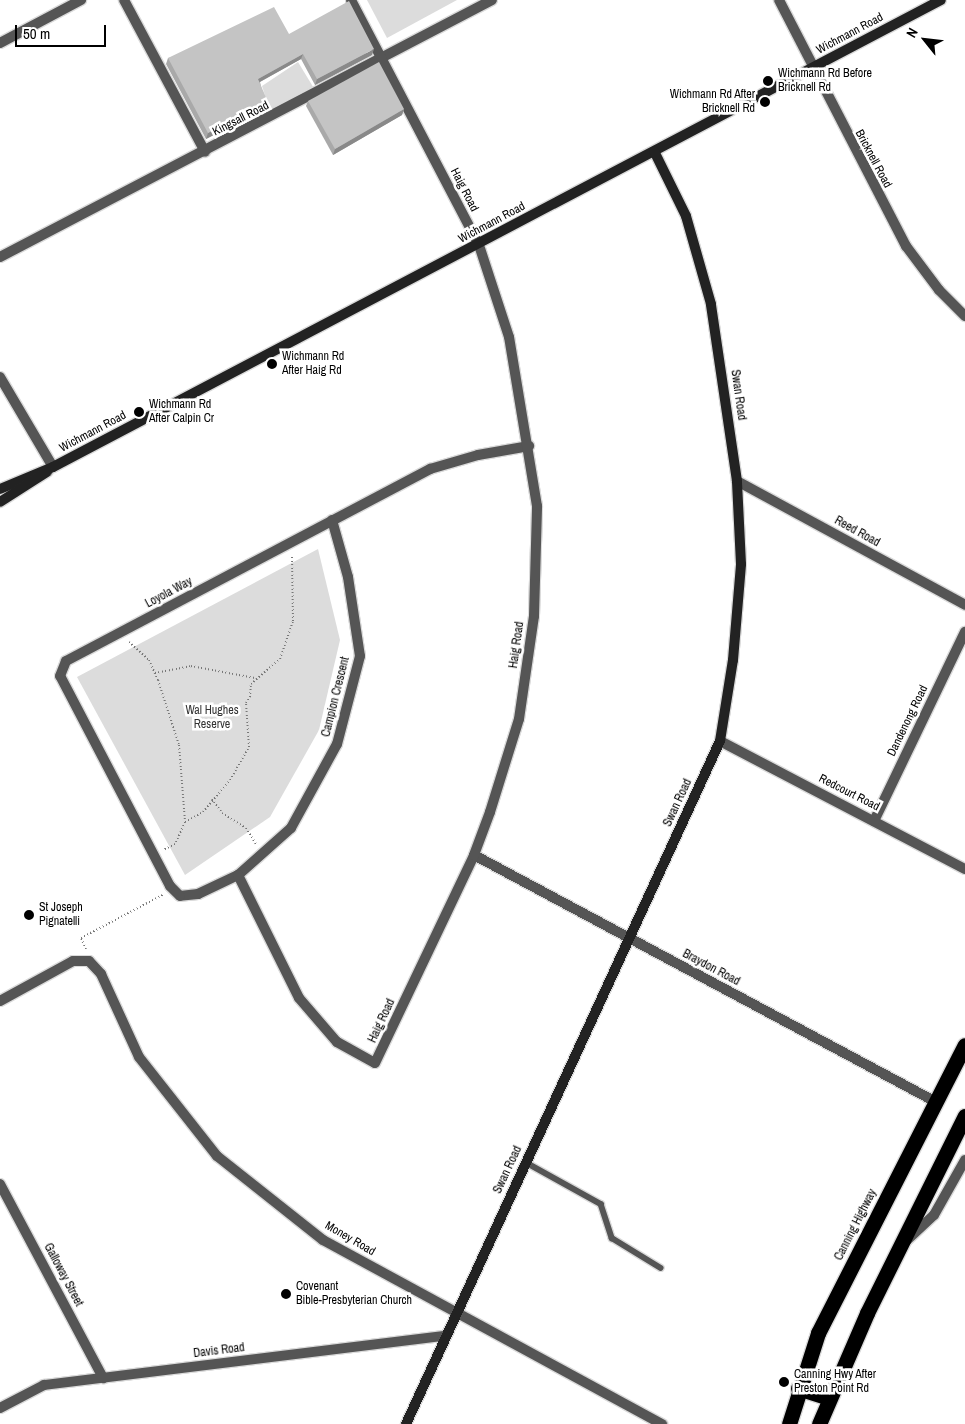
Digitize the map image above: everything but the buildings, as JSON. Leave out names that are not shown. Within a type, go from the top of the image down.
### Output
[{"type":"highway","name":"Canning Highway","points":[[788,1424],[798,1388],[832,1305],[965,1045]]},
{"type":"highway","points":[[819,1424],[829,1398],[901,1245],[965,1116]]},
{"type":"highway","points":[[798,1388],[829,1398]]},
{"type":"street","points":[[0,43],[81,0]]},
{"type":"street","points":[[124,0],[205,152]]},
{"type":"street","name":"Haig Road","points":[[238,875],[299,998],[337,1042],[375,1064],[474,855],[519,719],[533,625],[537,506],[529,446],[510,338],[478,245],[351,0]]},
{"type":"street","name":"Kingsall Road","points":[[0,257],[205,152],[492,0]]},
{"type":"street","name":"Bricknell Road","points":[[779,0],[906,246],[939,290],[965,316]]},
{"type":"street","name":"Wichmann Road","points":[[0,489],[53,467],[941,0]]},
{"type":"street","name":"Swan Road","points":[[406,1424],[456,1311],[720,741],[733,660],[741,564],[737,480],[711,304],[686,216],[654,151]]},
{"type":"street","points":[[0,377],[53,467]]},
{"type":"street","name":"Loyola Way","points":[[177,892],[154,854],[60,676],[66,662],[430,469],[478,455],[529,446]]},
{"type":"street","name":"Wichmann Road","points":[[0,502],[53,467]]},
{"type":"street","name":"Reed Road","points":[[737,480],[965,605]]},
{"type":"street","name":"Campion Crescent","points":[[177,892],[198,894],[238,875],[291,828],[337,744],[360,656],[348,577],[332,520]]},
{"type":"street","name":"Dandenong Road","points":[[874,821],[965,632]]},
{"type":"street","name":"Redcourt Road","points":[[720,741],[965,869]]},
{"type":"street","name":"Braydon Road","points":[[474,855],[936,1102]]},
{"type":"street","points":[[0,1001],[72,961],[89,961]]},
{"type":"street","name":"Money Road","points":[[89,961],[100,974],[139,1057],[216,1156],[323,1240],[662,1424]]},
{"type":"street","points":[[901,1245],[934,1215],[965,1160]]},
{"type":"street","name":"Galloway Street","points":[[0,1184],[103,1378]]},
{"type":"street","name":"Davis Road","points":[[0,1408],[44,1385],[445,1336]]},
{"type":"lane","points":[[525,1162],[601,1204],[609,1233],[615,1242],[661,1268]]},
{"type":"path","points":[[185,822],[203,812],[212,799],[230,780],[249,747],[246,703],[256,678],[280,659],[293,621],[294,570],[289,544]]},
{"type":"path","points":[[119,634],[149,660],[179,745],[185,822],[175,844],[154,854]]},
{"type":"path","points":[[155,673],[191,666],[256,678]]},
{"type":"path","points":[[212,799],[222,813],[246,828],[262,854]]},
{"type":"path","points":[[89,961],[81,938],[177,892]]},
{"type":"green space","points":[[367,0],[457,0],[387,38]]},
{"type":"green space","points":[[298,62],[315,90],[271,114],[262,86]]},
{"type":"green space","name":"Wal Hughes Reserve","points":[[318,549],[340,640],[319,730],[270,817],[185,875],[77,677]]},
{"type":"place","name":"Wichmann Rd Before Bricknell Rd","points":[[768,81]]},
{"type":"place","name":"Wichmann Rd After Bricknell Rd","points":[[765,102]]},
{"type":"place","name":"Wichmann Rd After Haig Rd","points":[[272,364]]},
{"type":"place","name":"Wichmann Rd After Calpin Cr","points":[[139,412]]},
{"type":"place","name":"St Joseph Pignatelli","points":[[29,915]]},
{"type":"place","name":"Covenant Bible-Presbyterian Church","points":[[286,1294]]},
{"type":"place","name":"Canning Hwy After Preston Point Rd","points":[[784,1382]]}]
